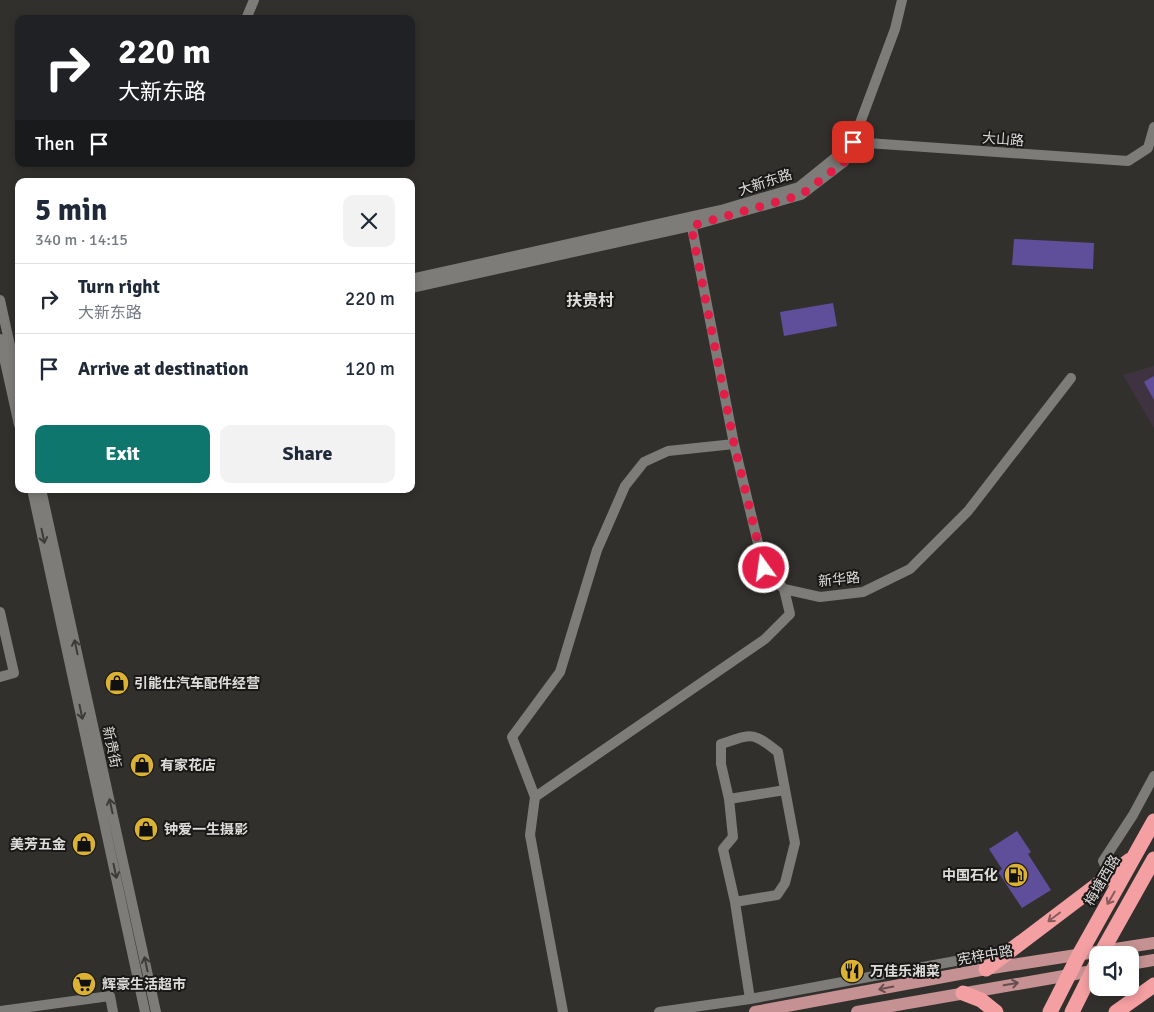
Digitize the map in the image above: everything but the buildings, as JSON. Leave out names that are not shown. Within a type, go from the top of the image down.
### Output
[{"type":"highway","name":"梅塘西路","points":[[1050,1012],[1068,975],[1154,821]]},
{"type":"highway","points":[[987,962],[1135,856]]},
{"type":"highway","points":[[1106,946],[1154,859]]},
{"type":"highway","points":[[1072,1012],[1089,979]]},
{"type":"highway","points":[[1116,1012],[1154,985]]},
{"type":"highway","points":[[963,993],[981,1000],[996,1012]]},
{"type":"main road","points":[[1139,948],[1154,943]]},
{"type":"main road","name":"宪梓中路","points":[[755,1012],[987,962],[1079,955],[1089,958]]},
{"type":"main road","points":[[1139,962],[1154,960]]},
{"type":"main road","points":[[857,1012],[1068,975],[1089,965]]},
{"type":"street","points":[[248,15],[254,0]]},
{"type":"street","points":[[853,142],[895,29],[902,0]]},
{"type":"street","name":"大山路","points":[[853,142],[1128,161],[1148,148],[1154,127]]},
{"type":"street","name":"大新东路","points":[[415,287],[691,222],[721,210],[799,187],[853,142]]},
{"type":"street","points":[[535,796],[765,640],[790,614],[784,589],[764,568],[734,444],[691,222]]},
{"type":"street","name":"大新东路","points":[[415,278],[691,222]]},
{"type":"street","points":[[0,300],[15,400]]},
{"type":"street","points":[[0,339],[11,374]]},
{"type":"street","name":"新华路","points":[[784,589],[820,597],[863,592],[910,569],[968,511],[1071,378]]},
{"type":"street","points":[[563,1012],[530,835],[535,796],[512,737],[560,672],[597,550],[625,486],[644,462],[668,451],[734,444]]},
{"type":"street","name":"新贵街","points":[[33,493],[145,1012]]},
{"type":"street","name":"新贵街","points":[[42,493],[156,1012]]},
{"type":"street","points":[[0,614],[14,673],[0,676]]},
{"type":"street","points":[[735,902],[777,895],[785,884],[795,842],[778,752],[761,738],[747,735],[721,744],[721,764],[729,799],[733,838],[723,849],[735,902],[750,999]]},
{"type":"street","points":[[1110,874],[1103,861],[1133,815],[1154,776]]},
{"type":"street","points":[[729,799],[785,790]]},
{"type":"street","points":[[658,1012],[987,962]]},
{"type":"street","points":[[0,1011],[110,996],[114,1012]]},
{"type":"shaded area","points":[[1154,366],[1154,428],[1123,375]]},
{"type":"place","name":"引能仕汽车配件经营","points":[[117,683]]},
{"type":"place","name":"有家花店","points":[[142,765]]},
{"type":"place","name":"钟爱一生摄影","points":[[146,829]]},
{"type":"place","name":"美芳五金","points":[[84,844]]},
{"type":"place","name":"中国石化","points":[[1016,875]]},
{"type":"place","name":"万佳乐湘菜","points":[[852,971]]},
{"type":"place","name":"辉豪生活超市","points":[[84,984]]},
{"type":"district","name":"扶贵村","points":[[590,300]]},
{"type":"route","points":[[764,568],[734,444],[691,226],[801,195],[844,162],[853,142]]}]
